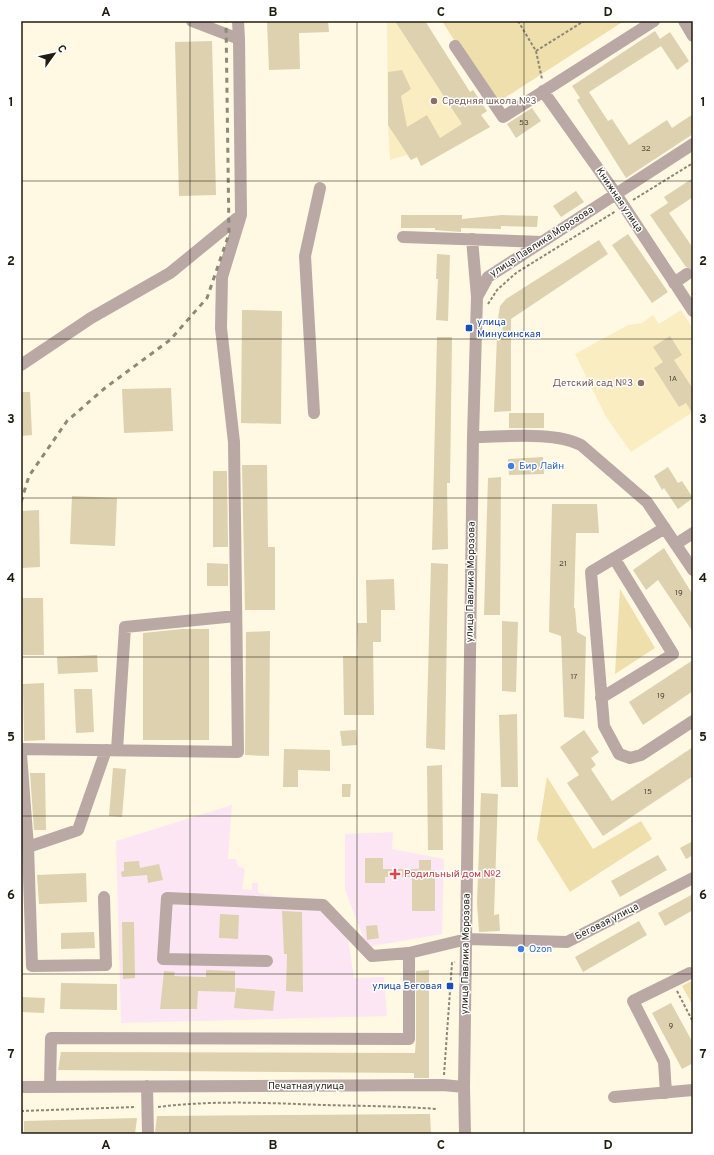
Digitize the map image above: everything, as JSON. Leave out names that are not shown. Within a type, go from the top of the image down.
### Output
[{"type":"street","points":[[192,21],[239,39]]},
{"type":"street","points":[[21,748],[238,752],[234,442],[221,328],[222,277],[241,215],[238,21]]},
{"type":"street","points":[[455,46],[503,117],[654,21]]},
{"type":"street","points":[[684,21],[693,36]]},
{"type":"street","name":"Книжная улица","points":[[544,90],[616,194],[693,311]]},
{"type":"street","name":"улица Павлика Морозова","points":[[466,1134],[464,1087],[473,437],[477,297],[488,277],[693,144]]},
{"type":"street","points":[[314,413],[305,256],[320,188]]},
{"type":"street","points":[[21,365],[91,318],[170,273],[241,215]]},
{"type":"street","points":[[403,237],[542,242]]},
{"type":"street","points":[[472,239],[477,297]]},
{"type":"street","points":[[674,283],[687,274]]},
{"type":"street","points":[[473,437],[554,437],[576,442],[588,450],[642,496],[693,570]]},
{"type":"street","points":[[665,528],[591,572],[604,726],[619,754],[630,758],[641,755],[693,722]]},
{"type":"street","points":[[676,544],[693,533]]},
{"type":"street","points":[[601,698],[673,654],[614,558]]},
{"type":"street","points":[[28,847],[78,830],[111,750],[125,627],[236,616]]},
{"type":"street","points":[[21,754],[28,847],[32,966],[106,965],[104,897]]},
{"type":"street","name":"Беговая улица","points":[[267,961],[163,960],[167,898],[323,905],[372,956],[409,953],[467,940],[567,942],[693,878]]},
{"type":"street","points":[[50,1087],[51,1038],[409,1039],[409,953]]},
{"type":"street","points":[[666,1093],[664,1062],[633,1001],[690,973]]},
{"type":"street","name":"Печатная улица","points":[[21,1088],[443,1085],[464,1087]]},
{"type":"street","points":[[147,1086],[148,1134]]},
{"type":"street","points":[[614,1097],[693,1090]]},
{"type":"path","points":[[518,21],[536,51],[544,90]]},
{"type":"path","points":[[536,51],[584,21]]},
{"type":"path","points":[[497,290],[516,274],[693,163]]},
{"type":"path","points":[[443,1085],[452,963],[466,960]]},
{"type":"path","points":[[672,981],[693,1022]]},
{"type":"path","points":[[21,1110],[147,1107],[190,1103],[403,1106],[437,1109]]},
{"type":"shaded area","name":"Средняя школа №3","points":[[387,21],[425,21],[470,92],[473,90],[487,111],[481,115],[490,127],[421,166],[417,157],[411,160],[407,155],[390,160],[388,125]]},
{"type":"shaded area","points":[[442,21],[624,21],[495,104]]},
{"type":"shaded area","name":"Детский сад №3","points":[[681,310],[693,329],[693,412],[631,452],[606,417],[575,354],[628,325],[642,323],[653,315],[659,324]]},
{"type":"shaded area","points":[[620,589],[655,648],[615,674]]},
{"type":"shaded area","points":[[547,777],[593,849],[641,821],[652,839],[570,892],[537,839]]},
{"type":"shaded area","points":[[232,805],[228,859],[236,859],[238,866],[245,869],[242,889],[252,890],[252,883],[258,883],[258,893],[323,905],[347,932],[354,978],[384,977],[387,1016],[121,1023],[116,841]]},
{"type":"shaded area","name":"Родильный дом №2","points":[[393,832],[392,849],[444,859],[442,934],[367,947],[345,890],[345,834]]},
{"type":"shaded area","points":[[693,980],[693,1006],[682,986]]},
{"type":"building","points":[[267,21],[328,21],[329,32],[299,33],[300,69],[269,70]]},
{"type":"building","name":"Средняя школа №3","points":[[395,21],[425,21],[470,92],[473,90],[487,111],[481,115],[490,127],[421,166],[417,157],[411,160],[388,125],[388,72],[402,70],[411,89],[401,96],[407,127],[427,115],[440,138],[462,124]]},
{"type":"building","points":[[655,31],[660,39],[670,32],[689,61],[677,70],[661,46],[589,92],[608,121],[612,119],[629,145],[667,120],[672,128],[693,114],[693,134],[626,178],[577,100],[580,98],[572,86]]},
{"type":"building","points":[[212,41],[216,195],[179,196],[175,42]]},
{"type":"building","points":[[532,108],[541,121],[516,138],[507,124]]},
{"type":"building","points":[[693,178],[693,197],[669,213],[693,248],[693,270],[686,267],[650,215],[668,203],[664,197]]},
{"type":"building","points":[[576,191],[584,202],[561,217],[553,206]]},
{"type":"building","points":[[401,215],[462,215],[462,219],[502,215],[538,216],[537,227],[501,226],[501,229],[461,228],[461,232],[435,230],[435,228],[401,228]]},
{"type":"building","points":[[628,234],[668,292],[652,303],[612,245]]},
{"type":"building","points":[[599,240],[608,254],[511,319],[511,411],[494,412],[497,336],[502,336],[503,325],[497,325],[500,306],[506,299]]},
{"type":"building","points":[[437,254],[450,255],[448,321],[436,320],[438,279],[436,279]]},
{"type":"building","points":[[242,310],[282,311],[281,424],[241,423]]},
{"type":"building","points":[[670,336],[682,355],[674,360],[693,389],[693,414],[686,403],[679,407],[654,368],[663,362],[653,347]]},
{"type":"building","points":[[437,337],[452,337],[450,483],[447,483],[448,549],[432,550]]},
{"type":"building","points":[[171,388],[173,431],[124,433],[122,389]]},
{"type":"building","points":[[21,392],[30,392],[32,435],[21,436]]},
{"type":"building","points":[[509,413],[544,413],[544,428],[509,428]]},
{"type":"building","points":[[543,457],[544,474],[509,475],[508,459]]},
{"type":"building","points":[[242,465],[267,465],[268,547],[275,547],[275,610],[245,610]]},
{"type":"building","points":[[668,467],[678,483],[682,481],[693,498],[678,509],[664,488],[662,490],[654,476]]},
{"type":"building","points":[[213,471],[227,471],[228,547],[213,547]]},
{"type":"building","points":[[501,477],[500,615],[484,615],[488,478]]},
{"type":"building","points":[[72,496],[117,498],[115,546],[70,544]]},
{"type":"building","points":[[552,504],[597,504],[599,533],[576,533],[574,608],[577,632],[586,637],[584,719],[564,717],[561,636],[549,632]]},
{"type":"building","points":[[39,510],[40,567],[21,568],[21,511]]},
{"type":"building","points":[[664,548],[693,595],[693,632],[658,580],[646,590],[633,570]]},
{"type":"building","points":[[207,563],[228,564],[228,586],[207,586]]},
{"type":"building","points":[[431,563],[448,564],[445,750],[426,748]]},
{"type":"building","points":[[394,579],[395,610],[381,610],[381,642],[373,642],[374,715],[344,715],[343,656],[358,656],[357,623],[367,623],[366,580]]},
{"type":"building","points":[[22,598],[43,598],[44,655],[23,655]]},
{"type":"building","points":[[502,621],[518,622],[516,692],[502,691]]},
{"type":"building","points":[[182,629],[209,629],[209,740],[143,740],[143,633]]},
{"type":"building","points":[[270,631],[269,756],[245,755],[246,632]]},
{"type":"building","points":[[97,655],[98,672],[58,674],[57,657]]},
{"type":"building","points":[[693,660],[693,691],[643,725],[629,702]]},
{"type":"building","points":[[44,683],[45,740],[24,741],[23,684]]},
{"type":"building","points":[[74,689],[92,689],[94,732],[76,733]]},
{"type":"building","points":[[517,714],[518,787],[501,787],[499,715]]},
{"type":"building","points":[[356,730],[357,745],[342,746],[340,731]]},
{"type":"building","points":[[584,730],[599,752],[591,758],[596,765],[591,769],[612,801],[693,747],[693,776],[603,836],[567,783],[579,775],[560,747]]},
{"type":"building","points":[[284,749],[330,750],[330,771],[298,770],[298,787],[283,787]]},
{"type":"building","points":[[442,765],[443,850],[428,850],[427,766]]},
{"type":"building","points":[[113,768],[126,769],[122,817],[109,816]]},
{"type":"building","points":[[30,773],[45,773],[46,830],[34,830]]},
{"type":"building","points":[[342,784],[351,784],[350,797],[342,797]]},
{"type":"building","points":[[481,793],[498,794],[494,915],[499,914],[500,931],[479,932],[477,903]]},
{"type":"building","points":[[693,841],[693,855],[686,859],[680,848]]},
{"type":"building","points":[[658,855],[667,870],[620,897],[611,881]]},
{"type":"building","points":[[365,858],[383,858],[383,869],[419,869],[419,860],[431,860],[431,870],[435,870],[435,911],[412,911],[412,877],[385,877],[385,883],[365,883]]},
{"type":"building","points":[[139,861],[140,868],[159,864],[163,880],[148,883],[147,875],[122,877],[121,872],[124,871],[124,862]]},
{"type":"building","points":[[86,873],[87,902],[39,904],[37,875]]},
{"type":"building","points":[[693,894],[693,910],[665,926],[658,913]]},
{"type":"building","points":[[282,911],[302,912],[303,992],[286,991],[287,954],[284,954]]},
{"type":"building","points":[[220,914],[239,915],[238,939],[219,938]]},
{"type":"building","points":[[639,921],[647,935],[583,972],[575,957]]},
{"type":"building","points":[[122,922],[134,922],[135,978],[123,979]]},
{"type":"building","points":[[377,925],[379,938],[367,940],[366,926]]},
{"type":"building","points":[[94,932],[95,948],[61,949],[61,933]]},
{"type":"building","points":[[206,970],[235,971],[235,992],[198,991],[197,1009],[160,1009],[164,971],[175,972],[174,976],[206,977]]},
{"type":"building","points":[[429,970],[429,1078],[414,1078],[414,1073],[58,1070],[61,1052],[415,1053],[416,971]]},
{"type":"building","points":[[61,983],[117,984],[117,1010],[60,1009]]},
{"type":"building","points":[[236,988],[275,991],[273,1011],[234,1008]]},
{"type":"building","points":[[21,997],[45,998],[44,1013],[21,1012]]},
{"type":"building","points":[[671,1003],[693,1043],[693,1063],[682,1069],[652,1013]]},
{"type":"building","points":[[430,1114],[431,1134],[155,1132],[157,1116]]},
{"type":"building","points":[[137,1118],[135,1134],[24,1134],[24,1121]]},
{"type":"railway","points":[[21,502],[29,476],[67,421],[105,388],[170,340],[207,298],[229,234],[226,21]]},
{"type":"place","name":"Средняя школа №3","points":[[434,101]]},
{"type":"place","name":"улица Минусинская","points":[[469,328]]},
{"type":"place","name":"Детский сад №3","points":[[641,383]]},
{"type":"place","name":"Бир Лайн","points":[[511,466]]},
{"type":"place","name":"Родильный дом №2","points":[[395,874]]},
{"type":"place","name":"Ozon","points":[[521,949]]},
{"type":"place","name":"улица Беговая","points":[[450,986]]}]
